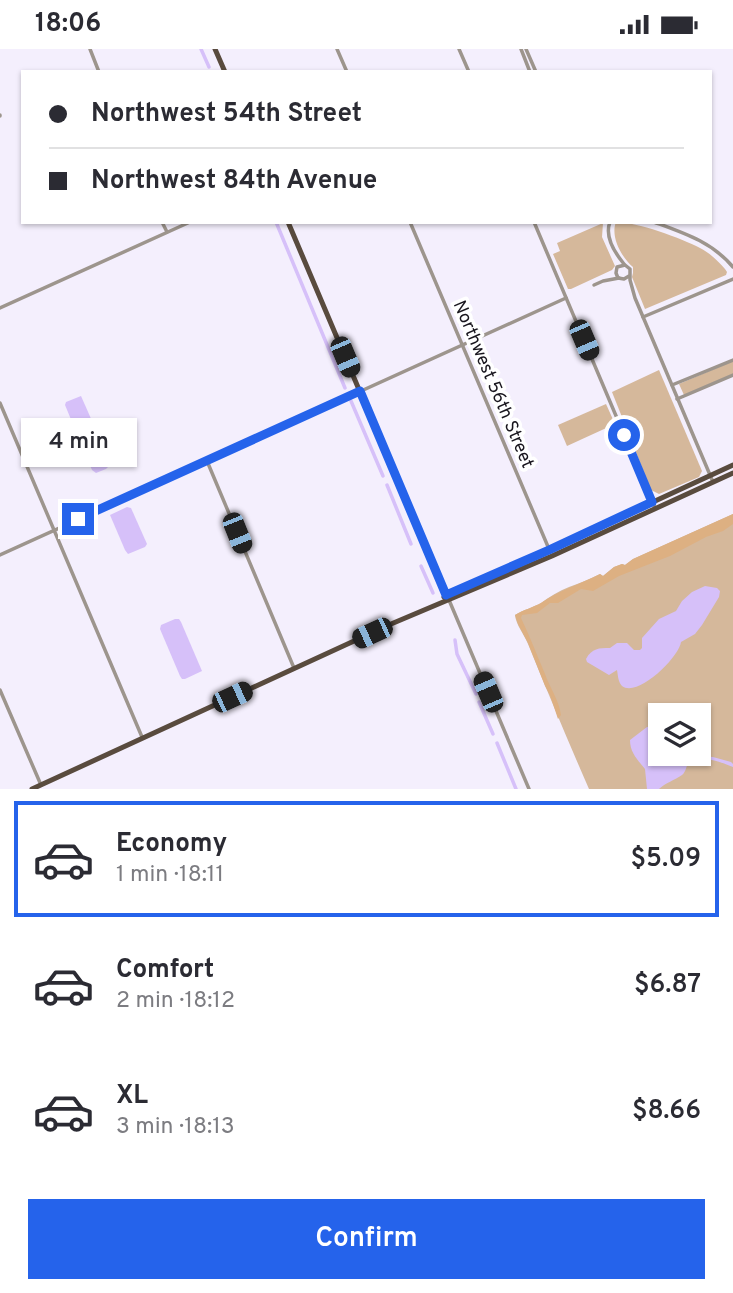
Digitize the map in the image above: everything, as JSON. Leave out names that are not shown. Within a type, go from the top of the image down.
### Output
[{"type":"main road","points":[[215,49],[224,70]]},
{"type":"main road","points":[[289,224],[448,598]]},
{"type":"main road","points":[[32,789],[551,553],[711,479],[733,465]]},
{"type":"main road","points":[[711,479],[733,473]]},
{"type":"street","points":[[90,49],[99,70]]},
{"type":"street","points":[[337,49],[346,70]]},
{"type":"street","points":[[459,49],[468,70]]},
{"type":"street","points":[[520,49],[529,70]]},
{"type":"street","points":[[526,49],[535,70]]},
{"type":"street","points":[[164,224],[167,233]]},
{"type":"street","points":[[0,308],[186,224]]},
{"type":"street","name":"Northwest 56th Street","points":[[411,224],[551,553]]},
{"type":"street","points":[[535,224],[654,505]]},
{"type":"street","points":[[609,224],[607,234],[620,279],[635,298]]},
{"type":"street","points":[[663,224],[706,243],[733,267]]},
{"type":"street","points":[[614,251],[630,269],[629,276],[635,298],[711,479]]},
{"type":"street","points":[[594,285],[624,264]]},
{"type":"street","points":[[603,281],[629,276]]},
{"type":"street","points":[[643,317],[733,279]]},
{"type":"street","points":[[0,555],[566,297]]},
{"type":"street","points":[[672,385],[733,360]]},
{"type":"street","points":[[677,399],[733,375]]},
{"type":"street","points":[[0,403],[142,737]]},
{"type":"street","points":[[208,461],[294,669]]},
{"type":"street","points":[[448,598],[529,789]]},
{"type":"street","points":[[0,690],[41,785]]},
{"type":"shaded area","points":[[603,224],[602,237],[615,266],[612,270],[568,289],[553,254],[560,251],[557,243]]},
{"type":"shaded area","points":[[616,224],[629,224],[671,235],[714,257],[727,272],[726,275],[645,309],[632,277],[633,267],[621,253]]},
{"type":"shaded area","points":[[733,361],[733,374],[684,395],[679,384]]},
{"type":"shaded area","points":[[659,370],[702,471],[699,477],[659,494],[651,490],[612,392]]},
{"type":"shaded area","points":[[81,396],[111,464],[96,473],[92,470],[65,405],[66,402]]},
{"type":"shaded area","points":[[606,404],[615,424],[567,446],[558,425]]},
{"type":"shaded area","points":[[127,507],[131,508],[147,544],[128,554],[110,515]]},
{"type":"shaded area","points":[[733,514],[733,789],[589,789],[515,615],[565,589],[600,574],[603,576],[614,567],[625,565]]},
{"type":"shaded area","points":[[733,514],[733,524],[723,531],[619,576],[593,591],[581,589],[558,603],[550,603],[537,613],[522,615],[558,704],[561,715],[558,719],[515,615]]},
{"type":"shaded area","points":[[705,586],[720,591],[702,625],[695,634],[681,642],[666,666],[647,681],[629,688],[622,686],[617,670],[609,675],[587,662],[588,655],[593,651],[610,648],[617,643],[627,643],[634,650],[640,650],[642,638],[659,619],[676,611],[692,592]]},
{"type":"shaded area","points":[[175,619],[181,622],[202,671],[185,679],[180,676],[160,629],[161,625]]},
{"type":"shaded area","points":[[648,727],[648,766],[687,766],[685,772],[659,789],[647,789],[645,769],[633,753],[630,740]]},
{"type":"shaded area","points":[[711,757],[731,762],[733,767],[711,760]]},
{"type":"waterway","points":[[201,49],[209,67]]},
{"type":"waterway","points":[[277,224],[345,388]]},
{"type":"waterway","points":[[351,401],[383,476]]},
{"type":"waterway","points":[[387,485],[411,544]]},
{"type":"waterway","points":[[421,566],[433,593]]},
{"type":"waterway","points":[[455,640],[457,654],[476,694]]},
{"type":"waterway","points":[[479,702],[493,734]]},
{"type":"waterway","points":[[497,743],[516,789]]},
{"type":"route","points":[[78,519],[360,391],[446,595],[652,502],[624,435]]}]
